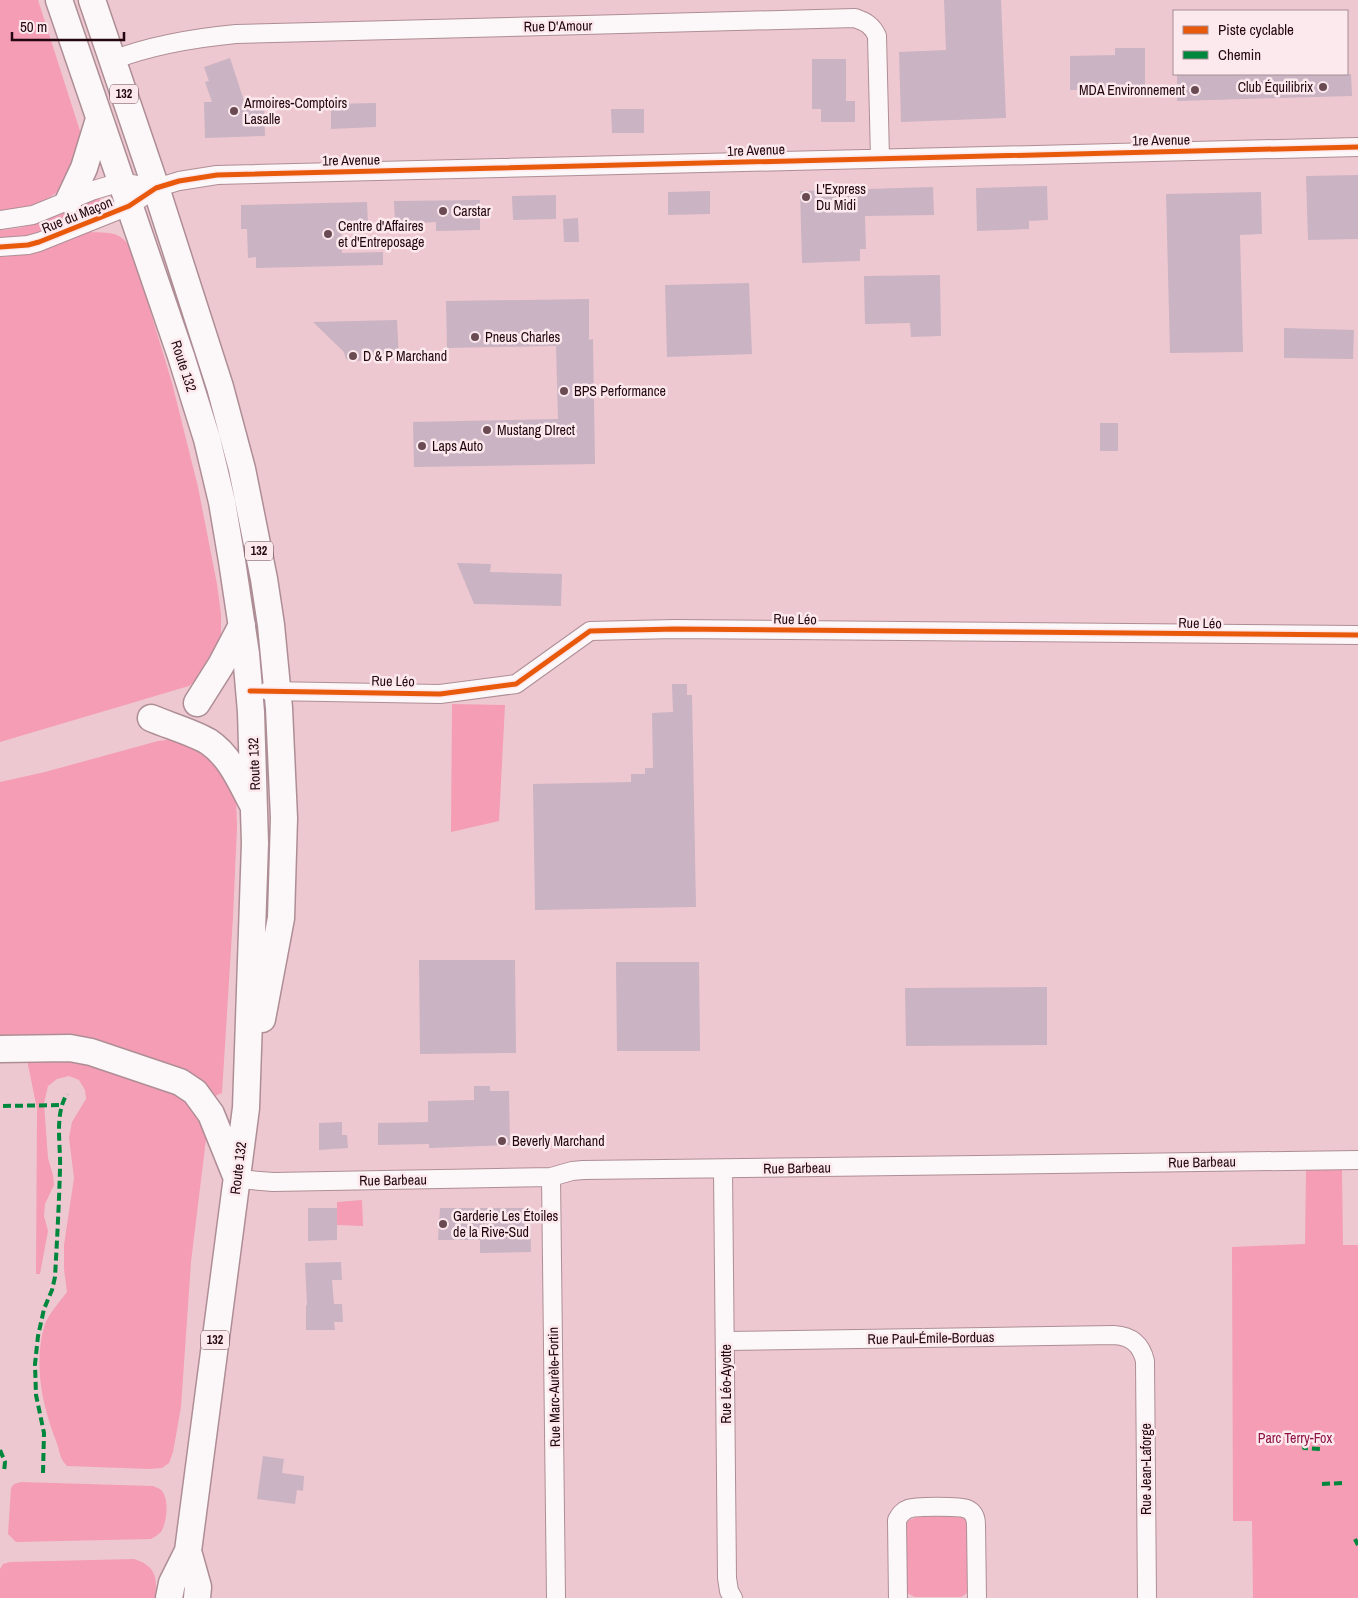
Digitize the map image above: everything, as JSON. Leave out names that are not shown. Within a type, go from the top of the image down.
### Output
[{"type":"highway","name":"Route 132","points":[[59,0],[181,356],[207,438],[226,524],[242,625],[253,728],[254,888],[246,1108]]},
{"type":"highway","name":"Route 132","points":[[92,0],[194,303],[235,439],[252,514],[268,603],[283,775],[283,884],[281,918],[246,1108],[188,1551],[172,1583],[169,1598]]},
{"type":"highway","points":[[69,200],[84,168],[99,119]]},
{"type":"highway","points":[[197,704],[221,665],[242,625]]},
{"type":"highway","points":[[151,718],[202,739],[215,748],[234,769],[255,808]]},
{"type":"highway","points":[[0,1049],[77,1049],[180,1082],[195,1092],[211,1114],[237,1179]]},
{"type":"highway","name":"Route 132","points":[[188,1551],[198,1587],[197,1598]]},
{"type":"street","name":"Rue D'Amour","points":[[113,60],[164,45],[236,34],[855,18],[873,28],[877,36],[880,158]]},
{"type":"street","name":"1re Avenue","points":[[156,188],[179,181],[217,175],[1358,147]]},
{"type":"street","name":"Rue du Maçon","points":[[0,220],[33,215],[100,188],[125,194],[156,188]]},
{"type":"street","name":"Rue du Maçon","points":[[0,247],[39,242],[125,194],[156,188]]},
{"type":"street","name":"Rue Léo","points":[[250,691],[440,694],[516,684],[590,631],[676,629],[1358,636]]},
{"type":"street","name":"Rue Barbeau","points":[[237,1179],[273,1182],[551,1177],[572,1171],[1358,1160]]},
{"type":"street","name":"Rue Léo-Ayotte","points":[[723,1169],[727,1578],[729,1591],[734,1598]]},
{"type":"street","name":"Rue Marc-Aurèle-Fortin","points":[[551,1177],[556,1598]]},
{"type":"street","name":"Rue Paul-Émile-Borduas","points":[[725,1341],[1114,1335],[1136,1342]]},
{"type":"street","name":"Rue Jean-Laforge","points":[[1136,1342],[1144,1354],[1146,1368],[1147,1598]]},
{"type":"street","points":[[898,1598],[897,1520],[904,1511],[915,1507],[963,1508],[973,1514],[976,1519],[977,1598]]},
{"type":"green space","points":[[0,0],[38,0],[81,134],[79,145],[66,180],[58,191],[34,204],[0,211]]},
{"type":"green space","points":[[99,198],[103,205],[38,233],[0,239],[0,230],[38,223]]},
{"type":"green space","points":[[89,232],[117,235],[126,242],[134,257],[172,383],[198,487],[217,584],[221,614],[221,641],[201,677],[189,686],[0,742],[0,257],[33,254]]},
{"type":"green space","points":[[452,704],[505,705],[499,821],[451,832]]},
{"type":"green space","points":[[174,739],[216,758],[236,798],[237,827],[233,917],[222,1093],[210,1098],[199,1086],[0,1042],[0,782],[45,772],[158,741]]},
{"type":"green space","points":[[26,1055],[77,1058],[186,1097],[207,1131],[191,1262],[181,1407],[173,1452],[169,1463],[162,1468],[67,1466],[61,1457],[51,1428],[41,1387],[40,1345],[47,1320],[67,1292],[64,1269],[64,1245],[74,1178],[69,1138],[72,1122],[86,1099],[85,1090],[79,1080],[69,1076],[57,1079],[48,1086],[44,1103],[48,1158],[54,1185],[45,1204],[44,1216],[48,1231],[40,1274],[36,1274],[37,1109]]},
{"type":"green space","name":"Parc Terry-Fox","points":[[1306,1170],[1342,1170],[1343,1245],[1358,1245],[1358,1598],[1253,1598],[1252,1521],[1233,1521],[1232,1247],[1305,1244]]},
{"type":"green space","points":[[362,1200],[363,1226],[337,1225],[337,1202]]},
{"type":"green space","points":[[21,1482],[153,1486],[160,1489],[165,1498],[165,1522],[161,1532],[151,1539],[16,1542],[8,1534],[11,1488],[14,1484]]},
{"type":"green space","points":[[959,1516],[966,1520],[967,1524],[968,1590],[966,1594],[961,1597],[915,1597],[907,1593],[906,1524],[909,1520],[917,1517]]},
{"type":"green space","points":[[134,1559],[147,1565],[154,1573],[156,1584],[155,1598],[0,1598],[0,1569],[3,1564],[10,1562]]},
{"type":"building","points":[[944,0],[1001,0],[1006,118],[901,122],[899,52],[946,50]]},
{"type":"building","points":[[1115,48],[1145,48],[1145,90],[1070,90],[1070,56],[1115,55]]},
{"type":"building","name":"Armoires-Comptoirs Lasalle","points":[[230,58],[244,101],[264,101],[265,136],[205,138],[204,102],[212,102],[205,82],[209,81],[204,67]]},
{"type":"building","points":[[812,59],[846,59],[846,101],[855,101],[855,122],[821,122],[821,109],[812,109]]},
{"type":"building","points":[[1351,74],[1352,96],[1177,101],[1177,75]]},
{"type":"building","points":[[376,103],[376,127],[331,129],[331,104]]},
{"type":"building","points":[[611,109],[644,109],[644,133],[612,133]]},
{"type":"building","points":[[1358,175],[1358,239],[1308,240],[1306,176]]},
{"type":"building","points":[[1047,186],[1048,220],[1029,221],[1029,229],[977,231],[976,188]]},
{"type":"building","points":[[933,187],[934,215],[865,216],[866,249],[860,249],[860,261],[802,263],[800,191]]},
{"type":"building","points":[[710,191],[710,214],[668,215],[668,192]]},
{"type":"building","points":[[1261,192],[1262,234],[1240,235],[1243,352],[1170,353],[1166,194]]},
{"type":"building","points":[[556,195],[556,219],[513,220],[512,196]]},
{"type":"building","points":[[480,200],[480,230],[436,231],[436,222],[395,224],[394,201]]},
{"type":"building","name":"Centre d'Affaires et d'Entreposage","points":[[367,202],[368,225],[341,225],[342,253],[383,252],[383,265],[256,268],[256,257],[248,258],[247,229],[241,229],[241,205]]},
{"type":"building","points":[[578,218],[579,242],[564,242],[563,219]]},
{"type":"building","points":[[940,275],[941,336],[911,337],[910,323],[865,324],[864,276]]},
{"type":"building","points":[[749,283],[752,354],[667,357],[665,285]]},
{"type":"building","points":[[589,299],[589,340],[593,339],[595,464],[414,467],[413,422],[558,419],[556,346],[447,348],[446,301]]},
{"type":"building","points":[[397,320],[399,359],[354,361],[346,359],[344,352],[313,322]]},
{"type":"building","points":[[1284,328],[1354,330],[1353,359],[1284,358]]},
{"type":"building","points":[[1100,423],[1118,423],[1118,451],[1100,451]]},
{"type":"building","points":[[457,563],[491,564],[490,572],[562,574],[561,606],[474,604]]},
{"type":"building","points":[[672,684],[687,684],[687,695],[692,695],[696,907],[535,910],[533,784],[631,782],[631,774],[645,774],[645,768],[653,768],[652,713],[673,712]]},
{"type":"building","points":[[419,960],[515,960],[516,1053],[420,1054]]},
{"type":"building","points":[[616,962],[699,962],[700,1051],[617,1051]]},
{"type":"building","points":[[1047,987],[1047,1045],[906,1046],[905,988]]},
{"type":"building","points":[[474,1086],[490,1086],[490,1091],[509,1091],[510,1145],[429,1148],[429,1144],[378,1145],[378,1123],[428,1122],[428,1101],[474,1100]]},
{"type":"building","points":[[342,1122],[342,1135],[347,1135],[348,1148],[319,1150],[319,1123]]},
{"type":"building","points":[[308,1208],[337,1208],[337,1240],[308,1241]]},
{"type":"building","points":[[440,1208],[530,1208],[531,1252],[480,1253],[480,1240],[438,1240]]},
{"type":"building","points":[[341,1262],[342,1280],[332,1280],[334,1304],[342,1304],[343,1322],[334,1322],[335,1330],[306,1330],[305,1263]]},
{"type":"building","points":[[263,1456],[284,1459],[282,1473],[304,1476],[303,1491],[297,1490],[295,1504],[257,1499]]},
{"type":"marked path","points":[[43,1473],[44,1433],[36,1395],[35,1364],[38,1336],[44,1309],[55,1277],[59,1210],[59,1121],[63,1102],[67,1094]]},
{"type":"marked path","points":[[3,1106],[61,1105]]},
{"type":"marked path","points":[[1321,1437],[1303,1438],[1304,1448],[1322,1449]]},
{"type":"marked path","points":[[0,1450],[5,1462],[4,1472]]},
{"type":"marked path","points":[[1322,1484],[1342,1483]]},
{"type":"marked path","points":[[1355,1539],[1358,1545]]},
{"type":"cycle path","points":[[0,247],[28,245],[39,242],[129,206],[156,188],[179,181],[217,175],[1358,147]]},
{"type":"cycle path","points":[[250,691],[440,694],[516,684],[590,631],[675,629],[1358,635]]},
{"type":"place","name":"Club Équilibrix","points":[[1323,87]]},
{"type":"place","name":"MDA Environnement","points":[[1195,90]]},
{"type":"place","name":"Armoires-Comptoirs Lasalle","points":[[234,111]]},
{"type":"place","name":"L'Express Du Midi","points":[[806,197]]},
{"type":"place","name":"Carstar","points":[[443,211]]},
{"type":"place","name":"Centre d'Affaires et d'Entreposage","points":[[328,234]]},
{"type":"place","name":"Pneus Charles","points":[[475,337]]},
{"type":"place","name":"D & P Marchand","points":[[353,356]]},
{"type":"place","name":"BPS Performance","points":[[564,391]]},
{"type":"place","name":"Mustang DIrect","points":[[487,430]]},
{"type":"place","name":"Laps Auto","points":[[422,446]]},
{"type":"place","name":"Beverly Marchand","points":[[502,1141]]},
{"type":"place","name":"Garderie Les Étoiles de la Rive-Sud","points":[[443,1224]]}]
